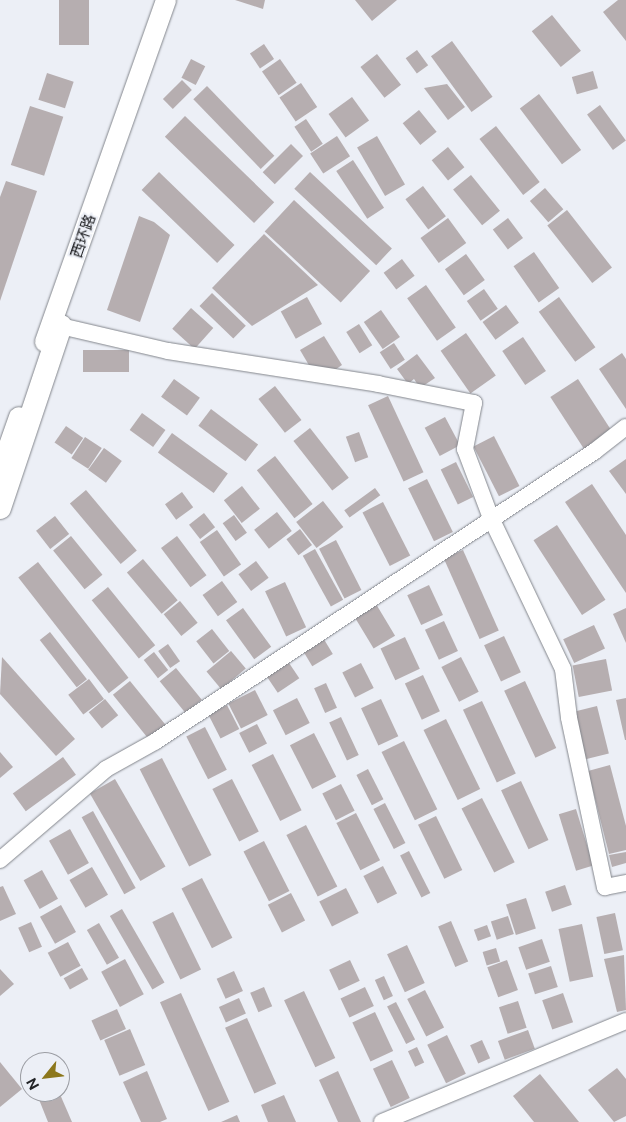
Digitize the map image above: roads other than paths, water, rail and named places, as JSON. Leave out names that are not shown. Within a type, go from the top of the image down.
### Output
[{"type":"main road","name":"西环路","points":[[0,508],[57,325]]},
{"type":"street","name":"西环路","points":[[0,471],[57,325],[166,0]]},
{"type":"street","points":[[57,325],[168,351],[369,382],[474,403],[465,449],[491,518],[563,669],[569,718],[605,887],[626,883]]},
{"type":"street","points":[[0,860],[106,769],[164,735],[595,451],[626,427]]},
{"type":"street","points":[[382,1122],[626,1021]]}]
